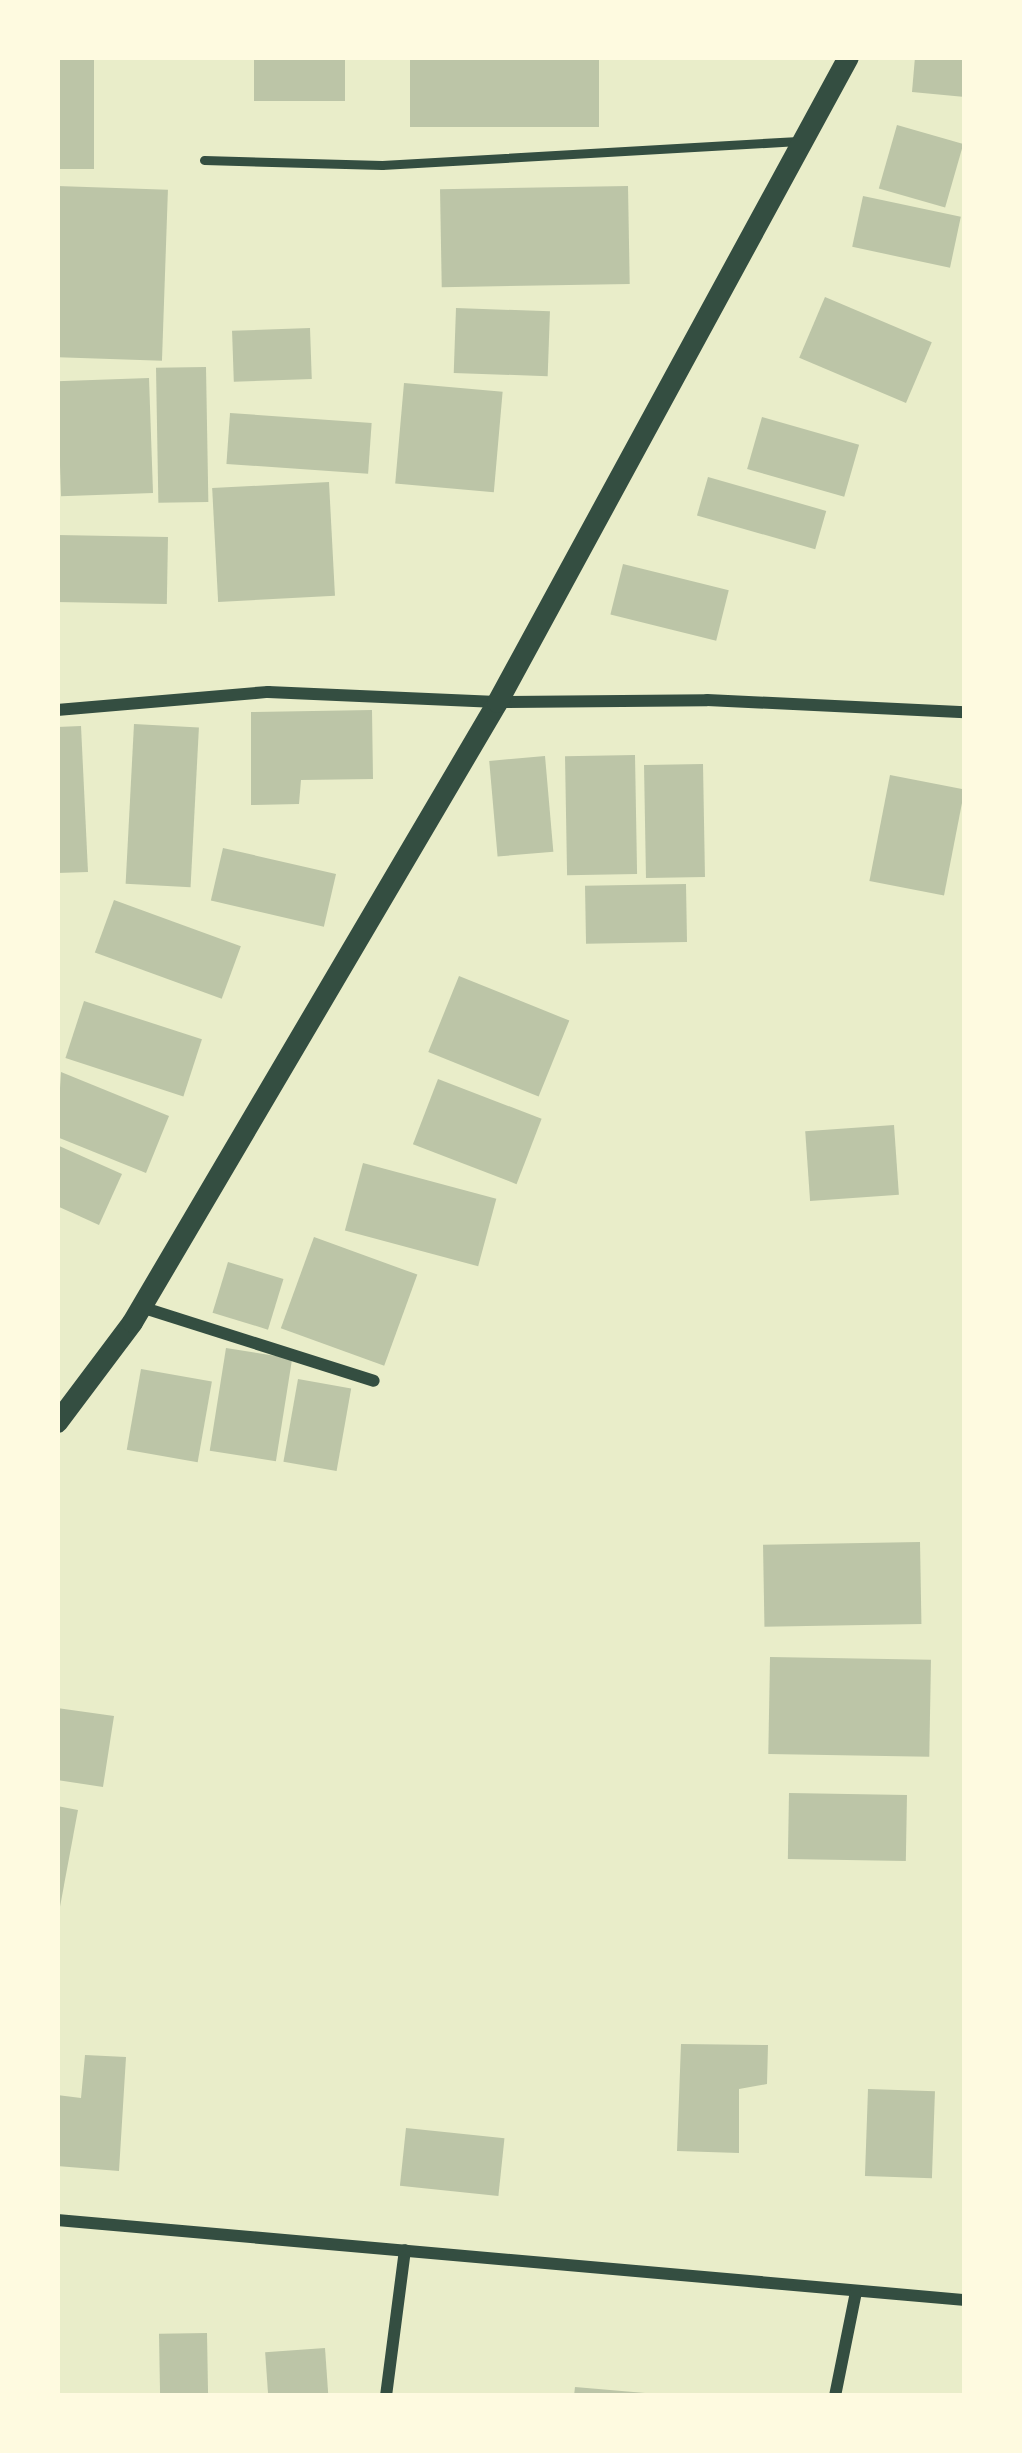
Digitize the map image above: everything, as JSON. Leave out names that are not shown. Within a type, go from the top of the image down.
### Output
[{"type":"street","points":[[57,1422],[141,1307],[497,702],[848,57]]},
{"type":"street","points":[[57,710],[268,692],[497,702],[707,700],[965,712]]},
{"type":"street","points":[[141,1307],[374,1381]]},
{"type":"street","points":[[57,2220],[965,2300]]},
{"type":"street","points":[[386,2396],[405,2251]]},
{"type":"street","points":[[835,2396],[856,2292]]},
{"type":"lane","points":[[204,160],[382,165],[802,141]]},
{"type":"building","points":[[57,57],[94,57],[94,169],[57,169]]},
{"type":"building","points":[[254,57],[345,57],[345,101],[254,101]]},
{"type":"building","points":[[410,57],[599,57],[599,127],[410,127]]},
{"type":"building","points":[[915,57],[965,57],[965,97],[912,92]]},
{"type":"building","points":[[897,125],[963,144],[945,207],[879,188]]},
{"type":"building","points":[[57,186],[168,190],[162,361],[57,357]]},
{"type":"building","points":[[628,186],[630,284],[442,287],[440,189]]},
{"type":"building","points":[[863,196],[961,217],[950,268],[852,247]]},
{"type":"building","points":[[825,297],[932,342],[906,403],[799,358]]},
{"type":"building","points":[[456,308],[550,311],[548,376],[454,373]]},
{"type":"building","points":[[310,328],[312,379],[234,382],[232,331]]},
{"type":"building","points":[[206,367],[208,502],[158,503],[156,368]]},
{"type":"building","points":[[149,378],[153,493],[61,496],[57,381]]},
{"type":"building","points":[[404,383],[503,392],[494,492],[395,484]]},
{"type":"building","points":[[230,413],[372,423],[368,474],[226,464]]},
{"type":"building","points":[[762,417],[859,445],[844,497],[747,469]]},
{"type":"building","points":[[708,477],[826,511],[815,549],[697,515]]},
{"type":"building","points":[[329,482],[335,596],[218,602],[212,488]]},
{"type":"building","points":[[57,535],[168,537],[167,604],[57,602]]},
{"type":"building","points":[[623,564],[729,590],[716,641],[610,614]]},
{"type":"building","points":[[372,710],[373,779],[301,780],[299,804],[251,805],[251,712]]},
{"type":"building","points":[[134,724],[199,727],[191,887],[126,884]]},
{"type":"building","points":[[81,726],[88,872],[57,873],[57,727]]},
{"type":"building","points":[[635,755],[637,874],[567,875],[565,756]]},
{"type":"building","points":[[545,756],[553,852],[498,857],[489,761]]},
{"type":"building","points":[[703,764],[705,877],[646,878],[644,765]]},
{"type":"building","points":[[890,775],[965,790],[944,896],[869,881]]},
{"type":"building","points":[[223,848],[336,874],[324,927],[211,901]]},
{"type":"building","points":[[686,884],[687,942],[586,944],[585,886]]},
{"type":"building","points":[[114,900],[241,946],[222,999],[95,953]]},
{"type":"building","points":[[459,976],[569,1021],[539,1097],[428,1052]]},
{"type":"building","points":[[84,1001],[202,1039],[183,1096],[65,1058]]},
{"type":"building","points":[[61,1072],[169,1116],[146,1173],[57,1137]]},
{"type":"building","points":[[438,1079],[542,1119],[517,1184],[413,1144]]},
{"type":"building","points":[[894,1125],[899,1195],[810,1201],[805,1131]]},
{"type":"building","points":[[57,1145],[122,1174],[99,1225],[57,1206]]},
{"type":"building","points":[[363,1163],[496,1199],[478,1266],[345,1231]]},
{"type":"building","points":[[314,1237],[417,1275],[384,1366],[281,1328]]},
{"type":"building","points":[[228,1262],[283,1279],[268,1330],[213,1313]]},
{"type":"building","points":[[226,1348],[292,1358],[276,1461],[210,1451]]},
{"type":"building","points":[[141,1369],[212,1382],[198,1462],[127,1450]]},
{"type":"building","points":[[298,1379],[351,1388],[337,1471],[283,1462]]},
{"type":"building","points":[[920,1542],[921,1624],[764,1627],[763,1545]]},
{"type":"building","points":[[770,1657],[931,1660],[929,1757],[768,1754]]},
{"type":"building","points":[[57,1708],[114,1716],[103,1787],[57,1780]]},
{"type":"building","points":[[789,1793],[907,1795],[906,1861],[788,1859]]},
{"type":"building","points":[[57,1806],[78,1810],[59,1912],[57,1912]]},
{"type":"building","points":[[681,2044],[768,2045],[767,2084],[739,2089],[739,2153],[677,2151]]},
{"type":"building","points":[[85,2055],[126,2057],[119,2171],[57,2166],[57,2095],[81,2098]]},
{"type":"building","points":[[868,2089],[935,2091],[932,2178],[865,2176]]},
{"type":"building","points":[[406,2128],[504,2138],[498,2196],[400,2186]]},
{"type":"building","points":[[207,2333],[208,2396],[160,2396],[159,2334]]},
{"type":"building","points":[[325,2348],[328,2396],[268,2396],[265,2352]]},
{"type":"building","points":[[575,2387],[645,2393],[645,2396],[574,2396]]}]
